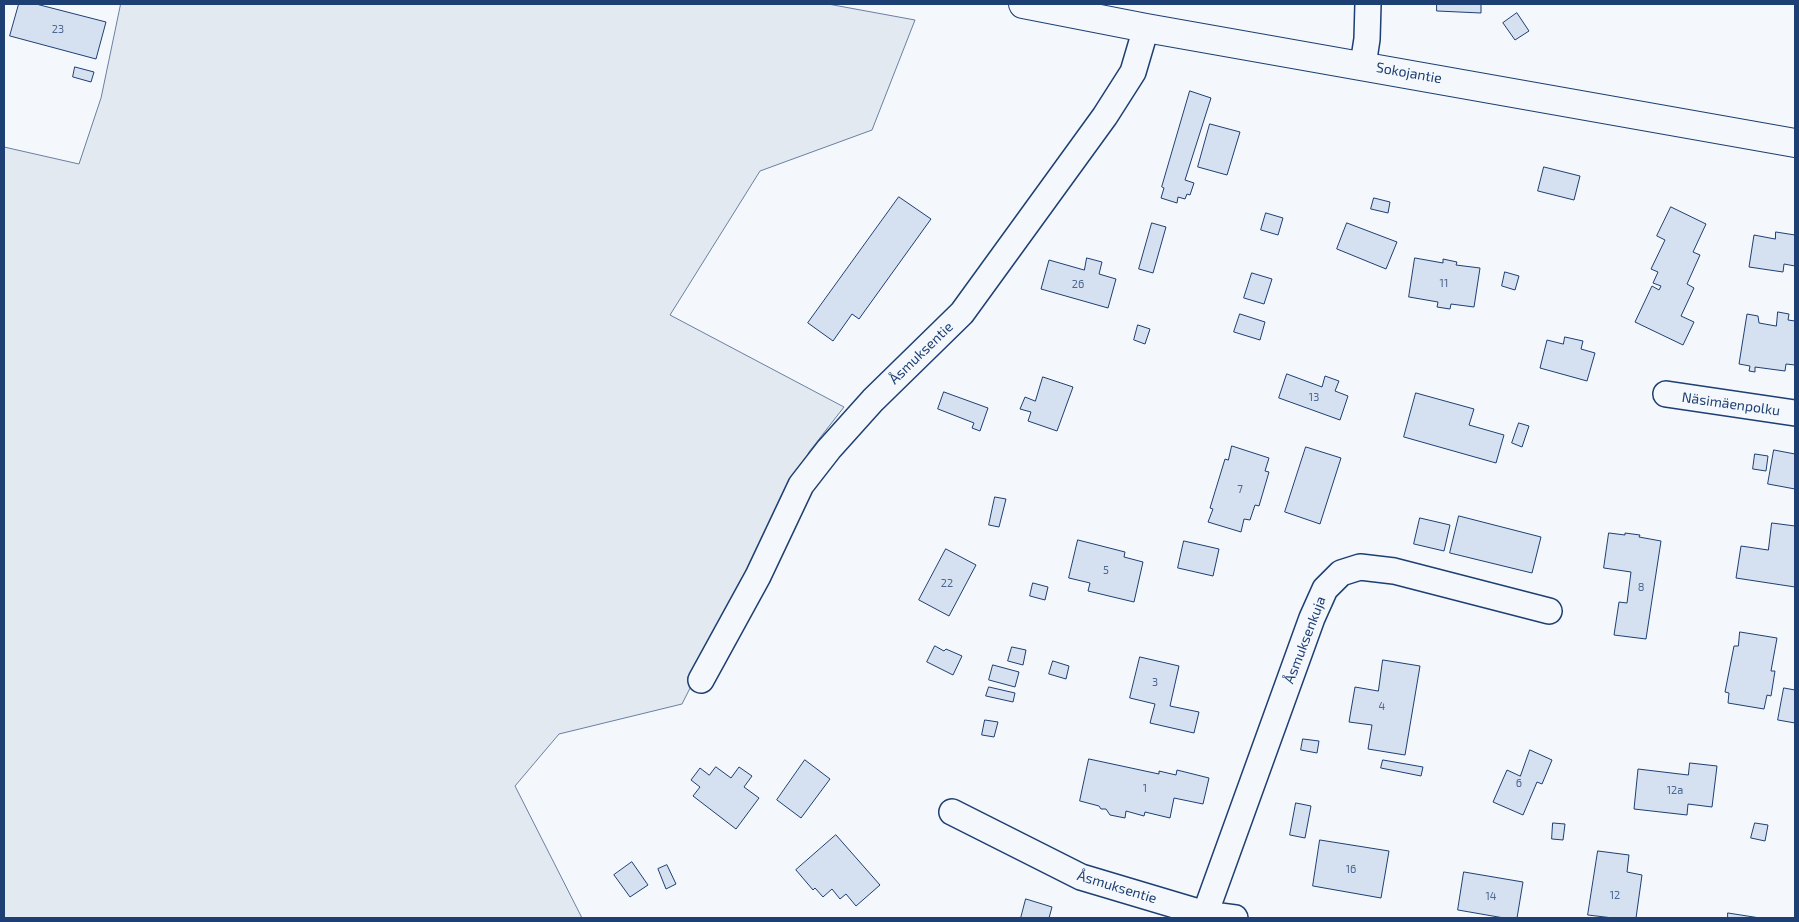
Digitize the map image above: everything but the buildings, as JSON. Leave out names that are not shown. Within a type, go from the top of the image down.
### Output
[{"type":"street","name":"Sokojantie","points":[[1023,4],[1146,28],[1795,143]]},
{"type":"street","points":[[1363,65],[1367,39],[1368,4]]},
{"type":"street","name":"Åsmuksentie","points":[[702,680],[758,576],[801,485],[829,449],[872,400],[962,313],[1114,102],[1133,72],[1146,28]]},
{"type":"street","name":"Näsimäenpolku","points":[[1666,394],[1795,414]]},
{"type":"street","name":"Åsmuksenkuja","points":[[1205,914],[1312,618],[1324,589],[1341,573],[1360,567],[1394,571],[1549,611]]},
{"type":"street","name":"Åsmuksentie","points":[[952,812],[1080,877],[1205,914],[1235,918]]},
{"type":"shaded area","points":[[121,4],[828,4],[915,20],[872,130],[760,171],[670,315],[844,407],[809,452],[682,704],[559,734],[515,786],[582,918],[4,918],[4,147],[79,164],[101,98]]}]
